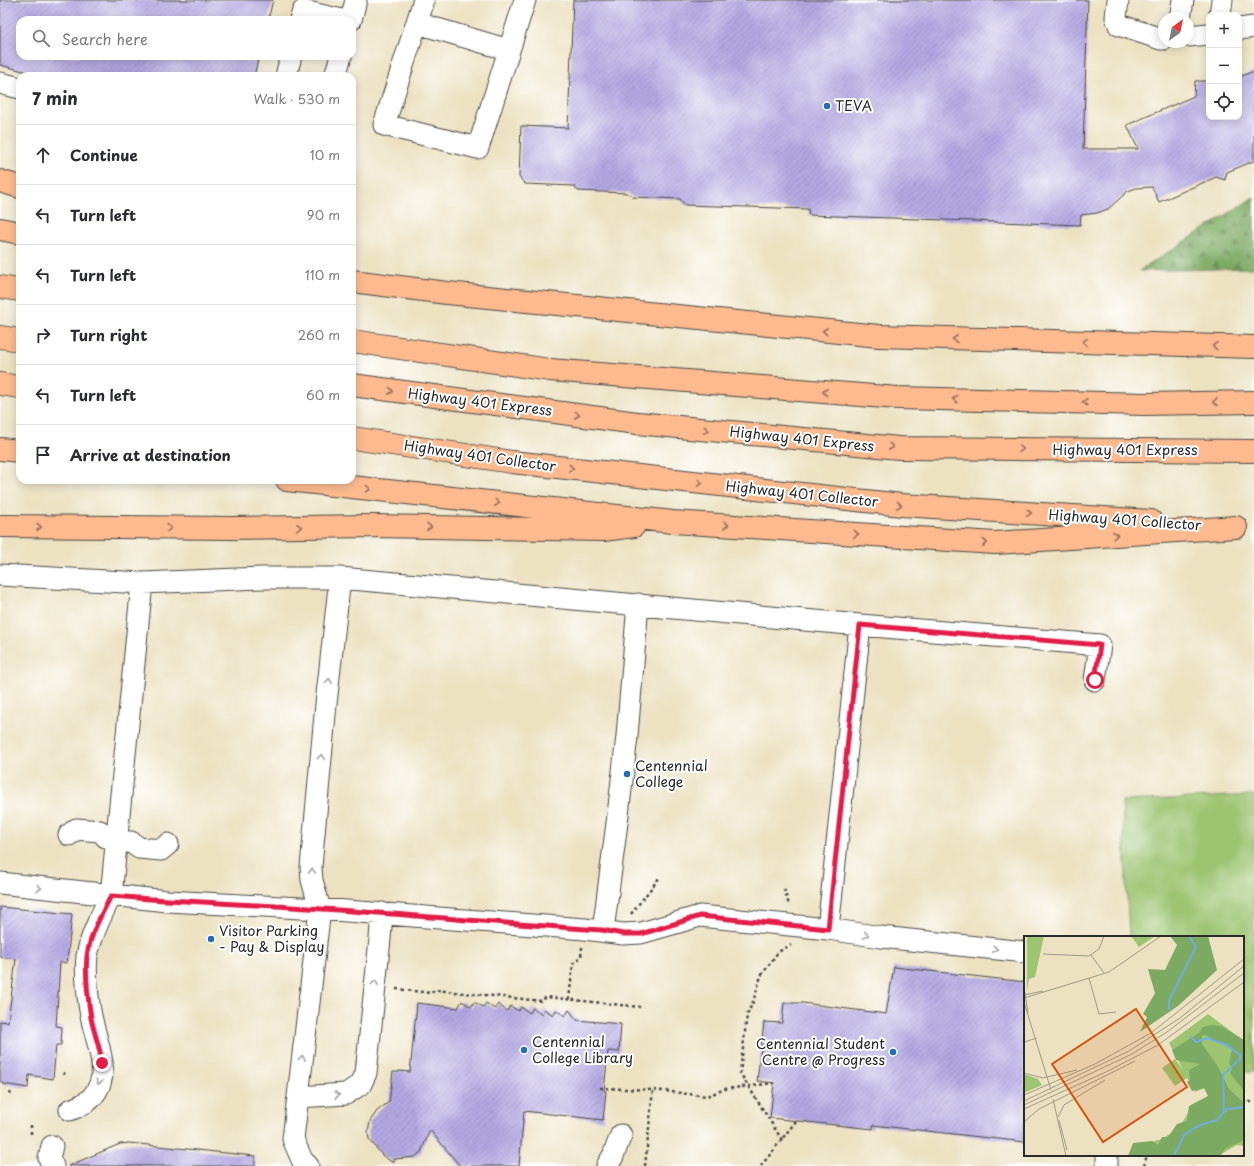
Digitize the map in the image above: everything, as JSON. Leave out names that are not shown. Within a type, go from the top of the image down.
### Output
[{"type":"highway","points":[[0,181],[16,186]]},
{"type":"highway","points":[[0,229],[16,231]]},
{"type":"highway","points":[[356,268],[447,293]]},
{"type":"highway","points":[[356,282],[447,293],[879,336],[1254,347]]},
{"type":"highway","points":[[0,287],[16,289]]},
{"type":"highway","points":[[0,337],[16,339]]},
{"type":"highway","points":[[356,342],[550,370],[898,398],[1145,404],[1254,402]]},
{"type":"highway","points":[[0,384],[16,386]]},
{"type":"highway","name":"Highway 401 Express","points":[[356,387],[637,423],[899,448],[1254,451]]},
{"type":"highway","name":"Highway 401 Collector","points":[[356,439],[512,462],[902,505],[1245,526]]},
{"type":"highway","points":[[0,449],[16,451]]},
{"type":"highway","points":[[324,484],[673,522],[995,544],[1245,526]]},
{"type":"highway","points":[[0,526],[233,528],[372,526],[603,530],[673,522]]},
{"type":"lane","points":[[352,16],[356,0]]},
{"type":"lane","points":[[424,0],[384,125],[478,148],[525,0]]},
{"type":"lane","points":[[1118,0],[1116,17],[1119,25],[1158,38]]},
{"type":"lane","points":[[1181,12],[1183,0]]},
{"type":"lane","points":[[1220,12],[1222,0]]},
{"type":"lane","points":[[301,16],[303,11],[325,16]]},
{"type":"lane","points":[[417,23],[509,50]]},
{"type":"lane","points":[[1242,29],[1254,27]]},
{"type":"lane","points":[[1194,35],[1206,34]]},
{"type":"lane","points":[[287,72],[290,60]]},
{"type":"lane","points":[[336,72],[340,60]]},
{"type":"lane","points":[[0,83],[16,87]]},
{"type":"lane","points":[[0,575],[142,583],[261,578],[340,578],[1100,645],[1095,680]]},
{"type":"lane","points":[[308,1166],[302,1160],[293,1139],[320,909],[312,880],[311,867],[340,578]]},
{"type":"lane","points":[[70,1110],[84,1104],[93,1097],[101,1083],[102,1063],[100,1050],[91,1019],[87,985],[87,956],[96,927],[111,896],[142,583]]},
{"type":"lane","points":[[602,930],[620,800],[638,604]]},
{"type":"lane","points":[[828,929],[860,625]]},
{"type":"lane","points":[[65,834],[78,840],[100,843],[117,839],[139,848],[161,850],[170,844]]},
{"type":"lane","points":[[0,883],[167,901],[382,913],[602,930],[623,934],[641,934],[700,916],[1024,952]]},
{"type":"lane","points":[[298,1097],[346,1094],[361,1084],[364,1079],[366,1073],[382,913]]},
{"type":"lane","points":[[606,1166],[613,1156],[621,1135]]},
{"type":"lane","points":[[52,1146],[49,1158],[53,1166]]},
{"type":"lane","points":[[1106,1166],[1107,1156]]},
{"type":"path","points":[[628,917],[660,877]]},
{"type":"path","points":[[782,1140],[740,1073],[747,1015],[754,1002],[761,976],[778,952],[792,945],[793,926]]},
{"type":"path","points":[[569,1000],[573,964],[581,957],[582,945]]},
{"type":"path","points":[[396,989],[431,993],[435,990],[542,1001],[546,997],[640,1007]]},
{"type":"path","points":[[600,1088],[653,1090],[707,1096],[725,1089],[774,1083]]},
{"type":"path","points":[[645,1166],[653,1090]]},
{"type":"path","points":[[10,1095],[11,1091]]},
{"type":"path","points":[[761,1166],[796,1121]]},
{"type":"path","points":[[31,1125],[31,1134]]},
{"type":"path","points":[[1144,1166],[1147,1156]]},
{"type":"green space","points":[[1254,197],[1254,268],[1139,271]]},
{"type":"green space","points":[[1254,795],[1254,1072],[1244,1072],[1244,936],[1129,936],[1122,801]]},
{"type":"building","points":[[0,0],[273,0],[269,16],[16,16],[16,60],[258,60],[255,72],[27,72],[0,65]]},
{"type":"building","name":"TEVA","points":[[573,0],[1088,0],[1083,149],[1138,149],[1127,125],[1194,96],[1195,81],[1206,81],[1206,120],[1242,120],[1242,76],[1254,71],[1254,161],[1227,172],[1225,180],[1216,177],[1159,202],[1152,187],[1136,188],[1128,191],[1108,209],[1097,213],[1081,215],[1080,225],[809,215],[808,209],[685,205],[680,199],[632,197],[628,193],[578,191],[574,186],[525,184],[519,177],[521,126],[568,128]]},
{"type":"building","points":[[0,907],[72,914],[67,963],[60,962],[56,1026],[62,1027],[61,1045],[56,1045],[53,1079],[29,1075],[28,1088],[3,1084],[0,1082],[0,1021],[8,1022],[16,959],[0,957]]},
{"type":"building","name":"Centennial Student Centre @ Progress","points":[[894,967],[1024,982],[1024,1142],[873,1125],[873,1129],[770,1118],[774,1083],[757,1081],[764,1022],[782,1023],[784,1003],[803,1003],[886,1014]]},
{"type":"building","points":[[462,1001],[471,1007],[474,1002],[483,1007],[486,1003],[495,1009],[498,1004],[507,1011],[510,1006],[519,1011],[521,1007],[530,1013],[533,1008],[542,1014],[544,1009],[553,1015],[556,1010],[565,1016],[569,1010],[577,1020],[621,1024],[619,1052],[608,1051],[603,1120],[524,1111],[519,1166],[460,1166],[430,1130],[421,1152],[415,1157],[395,1159],[393,1163],[382,1155],[369,1139],[368,1133],[370,1121],[377,1111],[389,1102],[393,1072],[410,1072],[417,1003],[458,1008]]},
{"type":"building","points":[[129,1143],[255,1156],[255,1166],[68,1166],[120,1144]]},
{"type":"place","name":"TEVA","points":[[827,106]]},
{"type":"place","name":"Centennial College","points":[[627,774]]},
{"type":"place","name":"Visitor Parking - Pay & Display","points":[[211,939]]},
{"type":"place","name":"Centennial College Library","points":[[524,1050]]},
{"type":"place","name":"Centennial Student Centre @ Progress","points":[[893,1052]]},
{"type":"route","points":[[102,1063],[100,1050],[91,1019],[87,985],[87,956],[96,927],[111,896],[167,901],[404,915],[602,930],[623,934],[641,934],[700,916],[828,929],[860,625],[1100,645],[1095,680]]}]
